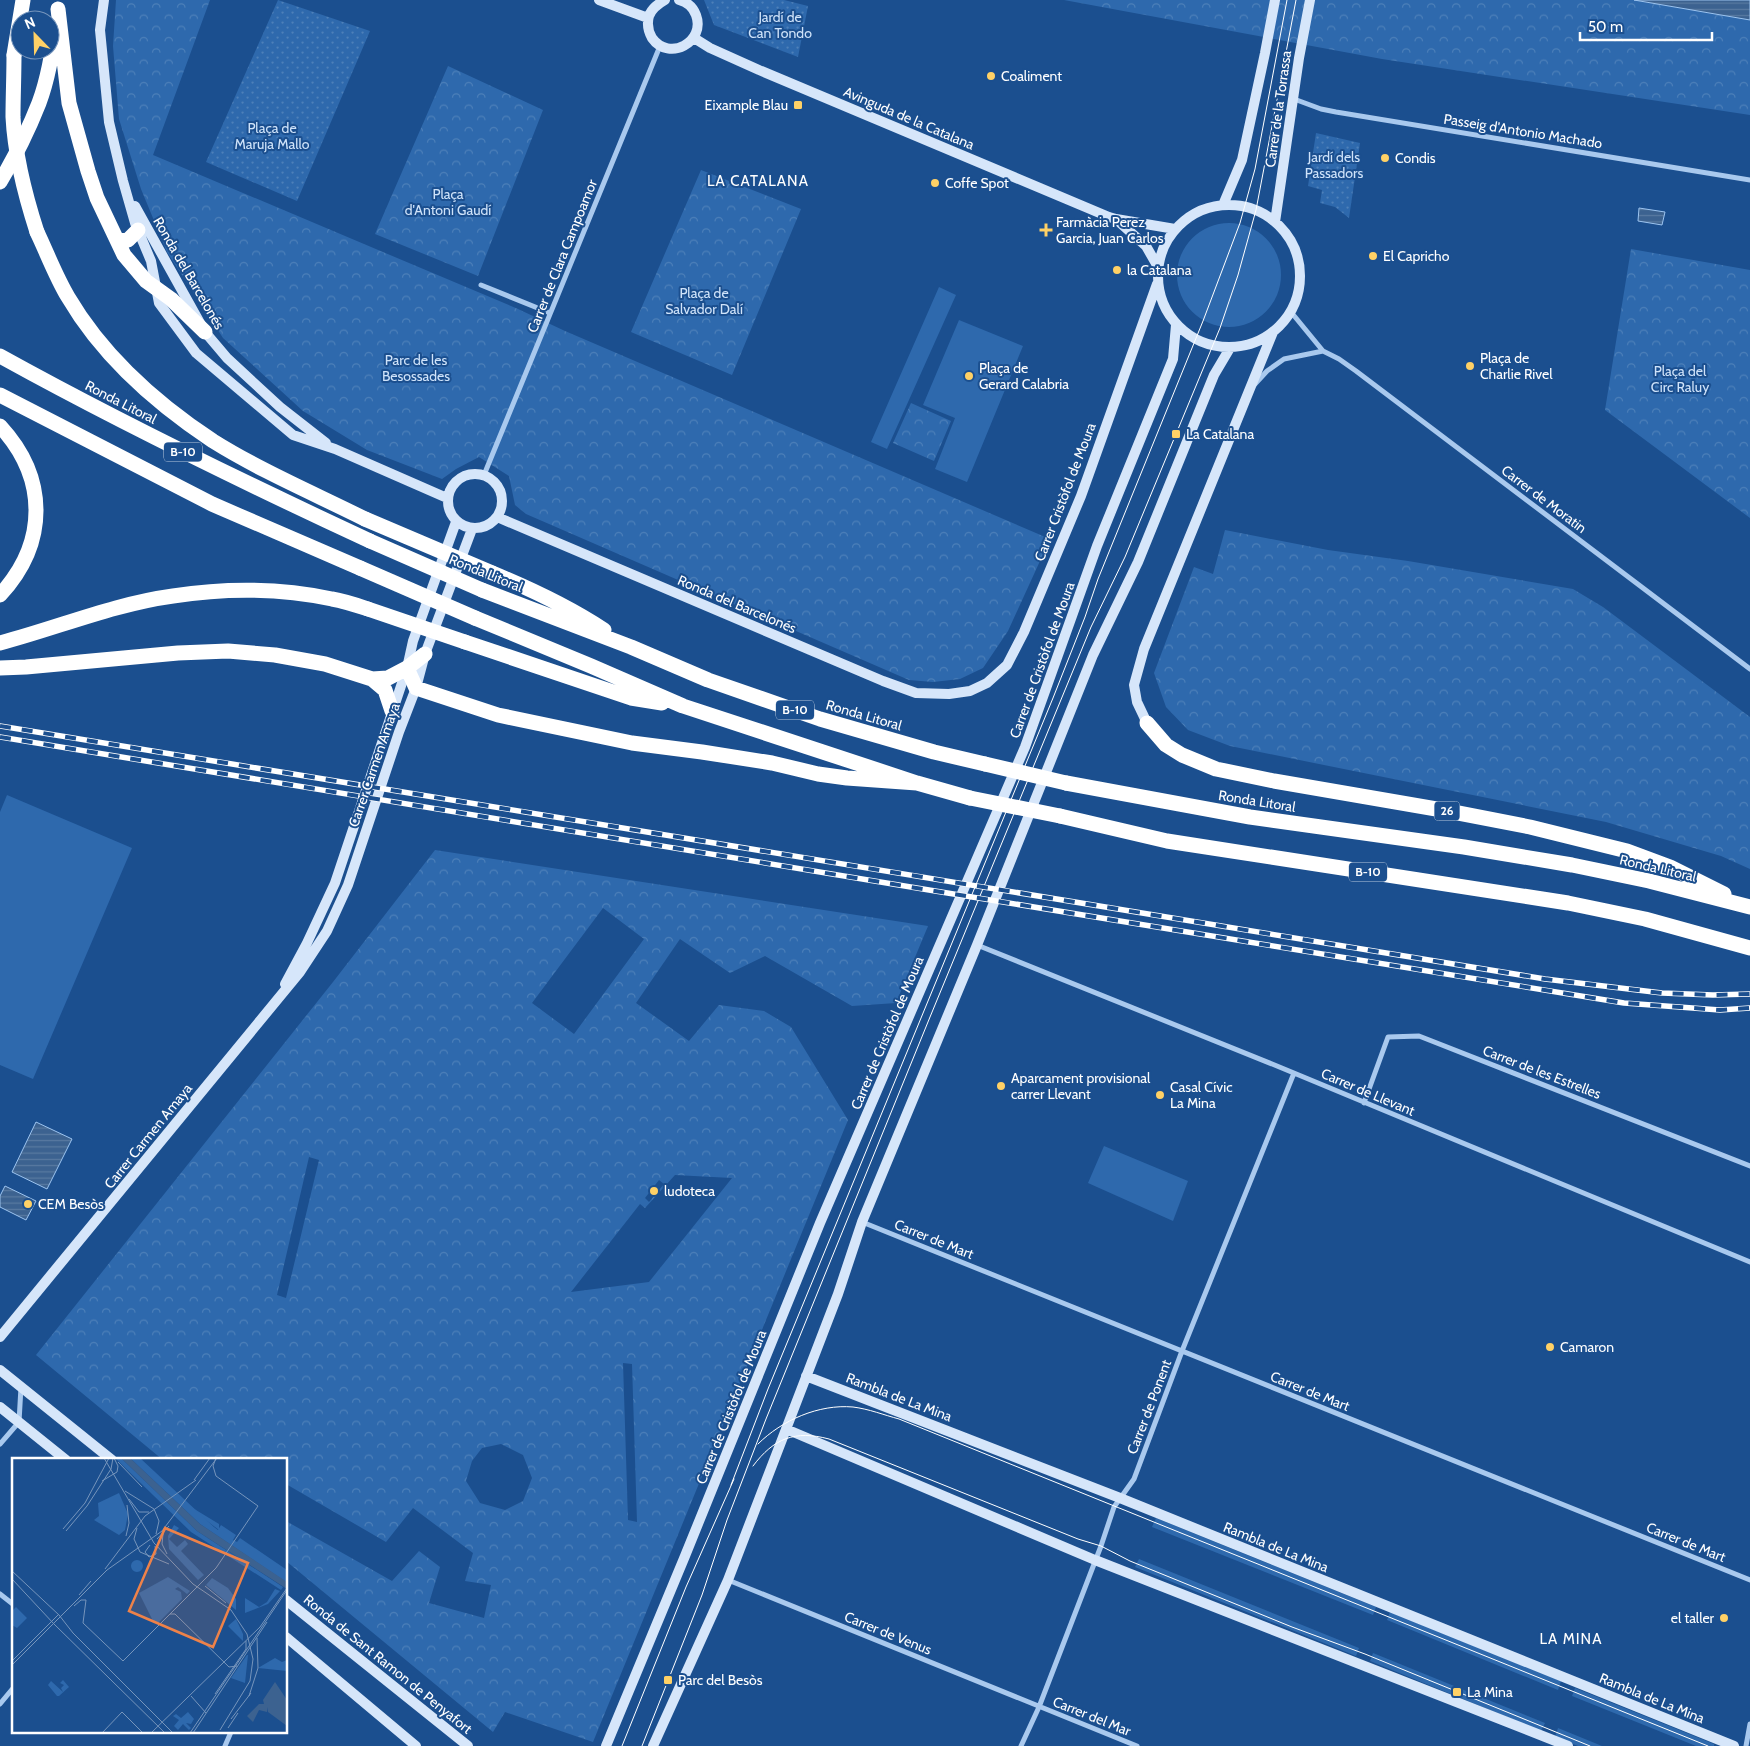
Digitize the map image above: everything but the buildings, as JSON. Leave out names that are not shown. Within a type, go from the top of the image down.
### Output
[{"type":"highway","points":[[23,0],[14,55],[14,118],[18,162],[37,232],[68,297],[97,340],[161,404],[213,440],[251,462],[365,519],[539,593],[585,617],[631,647]]},
{"type":"highway","points":[[0,182],[18,150],[39,102],[48,70],[59,5]]},
{"type":"highway","points":[[59,5],[70,103],[97,198],[124,255],[146,280],[171,299],[205,332]]},
{"type":"highway","points":[[118,241],[128,240],[138,230]]},
{"type":"highway","name":"Ronda Litoral","points":[[0,356],[56,387],[220,470],[370,542],[482,590],[631,647],[708,680],[820,719],[934,752],[1066,783],[1250,817],[1464,847],[1572,866],[1649,881],[1750,907]]},
{"type":"highway","name":"B-10","points":[[0,394],[212,504],[475,618],[683,706],[917,783],[970,798],[1060,816],[1167,842],[1568,903],[1645,919],[1750,948]]},
{"type":"highway","points":[[0,426],[10,437],[32,477],[36,508],[35,523],[28,554],[10,584],[0,595]]},
{"type":"highway","points":[[0,642],[118,608],[172,596],[238,590],[283,592],[332,598],[631,698],[683,706]]},
{"type":"highway","points":[[0,668],[178,653],[228,651],[276,655],[325,664],[372,679],[388,678],[407,668],[424,654]]},
{"type":"highway","points":[[407,668],[416,688],[498,715],[632,744],[746,759],[847,778],[917,783]]},
{"type":"highway","points":[[372,679],[385,690],[392,711]]},
{"type":"highway","name":"26","points":[[1146,723],[1166,745],[1182,755],[1216,769],[1530,827],[1627,851],[1670,867],[1750,907]]},
{"type":"street","name":"Ronda del Barcelonés","points":[[104,0],[100,30],[108,122],[138,230],[151,261],[159,303],[196,353],[293,435],[335,450],[447,498]]},
{"type":"street","points":[[599,0],[648,18]]},
{"type":"street","points":[[665,0],[652,10],[648,18],[648,26],[654,41],[660,46],[675,49],[689,43],[698,30],[696,13],[690,6],[679,0]]},
{"type":"street","name":"Carrer de la Torrassa","points":[[1223,205],[1242,160],[1275,0]]},
{"type":"street","name":"Carrer de la Torrassa","points":[[1275,222],[1299,58],[1310,0]]},
{"type":"street","name":"Avinguda de la Catalana","points":[[694,38],[710,48],[750,66],[1116,220],[1175,229]]},
{"type":"street","name":"Carrer de Clara Campoamor","points":[[484,475],[660,46]]},
{"type":"street","name":"Passeig d'Antonio Machado","points":[[1294,99],[1321,109],[1336,112],[1750,180]]},
{"type":"street","name":"Ronda del Barcelonés","points":[[123,181],[146,228],[205,332],[227,358],[280,407],[335,450]]},
{"type":"street","points":[[1223,205],[1242,206],[1260,212],[1275,222],[1288,237],[1297,254],[1301,274],[1298,293],[1291,312],[1283,323],[1273,332],[1253,344],[1230,348],[1210,346],[1195,340],[1176,326],[1163,306],[1157,284],[1162,250],[1175,229],[1184,220],[1202,210],[1223,205]]},
{"type":"street","name":"Avinguda de la Catalana","points":[[1116,220],[1146,246],[1158,267]]},
{"type":"street","name":"Carrer Cristòfol de Moura","points":[[970,691],[987,683],[1007,666],[1024,632],[1081,496],[1157,284]]},
{"type":"street","points":[[481,285],[550,313]]},
{"type":"street","name":"Carrer de Moratin","points":[[1291,312],[1323,351],[1346,364],[1750,668]]},
{"type":"street","name":"Carrer de Cristòfol de Moura","points":[[606,1746],[689,1547],[820,1222],[1025,747],[1098,546],[1173,359],[1176,326]]},
{"type":"street","points":[[1146,723],[1137,702],[1134,685],[1144,649],[1273,332]]},
{"type":"street","points":[[653,1746],[728,1580],[838,1294],[862,1222],[977,946],[1094,655],[1138,562],[1214,375],[1230,348]]},
{"type":"street","points":[[1250,390],[1267,371],[1284,358],[1323,351]]},
{"type":"street","points":[[467,475],[484,475],[497,485],[502,494],[502,504],[497,517],[488,526],[472,529],[456,522],[448,510],[447,498],[450,488],[457,480],[467,475]]},
{"type":"street","name":"Ronda del Barcelonés","points":[[497,517],[891,684],[916,693],[948,694],[970,691]]},
{"type":"street","name":"Carrer Carmen Amaya","points":[[278,998],[307,943],[335,883],[407,668],[413,640],[456,522]]},
{"type":"street","name":"Carrer Carmen Amaya","points":[[0,1337],[300,972],[327,931],[348,885],[399,732],[416,688],[424,654],[472,529]]},
{"type":"street","name":"Carrer de Llevant","points":[[977,946],[1294,1073],[1750,1262]]},
{"type":"street","name":"Carrer de les Estrelles","points":[[1364,1103],[1388,1038],[1419,1036],[1750,1166]]},
{"type":"street","name":"Carrer de Ponent","points":[[1021,1746],[1039,1706],[1114,1507],[1134,1479],[1182,1351],[1294,1073]]},
{"type":"street","name":"Carrer de Mart","points":[[862,1222],[1750,1580]]},
{"type":"street","points":[[0,1370],[110,1458]]},
{"type":"street","name":"Rambla de La Mina","points":[[806,1376],[1120,1498],[1734,1746]]},
{"type":"street","points":[[0,1444],[19,1422],[21,1387]]},
{"type":"street","points":[[0,1406],[64,1458]]},
{"type":"street","points":[[786,1429],[1095,1560],[1568,1746]]},
{"type":"street","name":"Carrer de Venus","points":[[728,1580],[1039,1706]]},
{"type":"street","points":[[0,1594],[12,1603]]},
{"type":"street","name":"Ronda de Sant Ramon de Penyafort","points":[[288,1605],[468,1746]]},
{"type":"street","points":[[288,1639],[416,1746]]},
{"type":"street","points":[[0,1704],[12,1689]]},
{"type":"street","name":"Carrer del Mar","points":[[1039,1706],[1138,1746]]},
{"type":"street","points":[[1746,1746],[1750,1724]]},
{"type":"street","points":[[225,1746],[230,1734]]},
{"type":"green space","name":"Parc de les Besossades","points":[[116,0],[210,0],[153,155],[518,309],[565,331],[1050,539],[1008,631],[983,668],[960,679],[933,682],[909,680],[526,514],[515,505],[509,476],[479,457],[442,479],[367,450],[303,411],[223,338],[167,252],[141,189],[119,119],[113,46]]},
{"type":"green space","name":"Plaça de Maruja Mallo","points":[[278,0],[370,31],[297,201],[206,162]]},
{"type":"green space","name":"Jardí de Can Tondo","points":[[704,0],[784,0],[808,6],[798,57],[714,25]]},
{"type":"green space","points":[[1064,0],[1634,0],[1750,20],[1750,115],[1382,59]]},
{"type":"green space","name":"Plaça d'Antoni Gaudí","points":[[448,66],[543,110],[478,276],[375,234]]},
{"type":"green space","name":"Jardí dels Passadors","points":[[1316,133],[1360,143],[1349,218],[1335,207],[1320,203],[1322,190],[1308,186]]},
{"type":"green space","name":"Plaça de Salvador Dalí","points":[[701,170],[801,209],[732,375],[631,332]]},
{"type":"green space","points":[[1229,223],[1249,227],[1266,238],[1277,255],[1281,275],[1277,295],[1266,312],[1249,323],[1229,327],[1209,323],[1192,312],[1181,295],[1177,275],[1181,255],[1192,238],[1209,227]]},
{"type":"green space","name":"Plaça del Circ Raluy","points":[[1631,249],[1750,270],[1750,518],[1605,410]]},
{"type":"green space","points":[[939,287],[956,295],[887,449],[871,442]]},
{"type":"green space","points":[[959,320],[1023,346],[967,482],[935,469],[955,418],[923,405]]},
{"type":"green space","points":[[911,403],[951,421],[934,461],[893,443]]},
{"type":"green space","points":[[1225,530],[1328,550],[1408,561],[1573,589],[1603,607],[1750,717],[1750,869],[1721,856],[1606,822],[1230,746],[1188,730],[1166,707],[1154,673],[1194,567],[1213,574]]},
{"type":"green space","points":[[7,795],[132,848],[33,1079],[0,1065],[0,812]]},
{"type":"green space","points":[[435,850],[928,926],[896,1003],[852,1006],[765,956],[730,973],[680,939],[636,1003],[689,1041],[719,1005],[764,1011],[791,1027],[848,1120],[593,1742],[505,1712],[493,1732],[288,1563],[288,1522],[392,1581],[419,1551],[440,1567],[429,1603],[484,1618],[491,1585],[465,1581],[473,1553],[413,1508],[386,1542],[288,1485],[288,1458],[161,1458],[36,1355],[333,982]],"holes":[[[603,908],[644,939],[574,1034],[532,1003]],[[309,1157],[319,1160],[286,1298],[277,1295]],[[675,1175],[732,1178],[649,1282],[571,1292],[640,1204],[645,1208]],[[659,1180],[664,1184],[649,1202],[645,1198]],[[623,1363],[632,1364],[637,1522],[628,1520]],[[501,1444],[523,1455],[532,1478],[523,1501],[505,1510],[480,1503],[466,1481],[472,1461],[482,1448]]]},
{"type":"green space","points":[[1104,1146],[1188,1181],[1173,1221],[1088,1183]]},
{"type":"green space","points":[[1156,1518],[1376,1607],[1373,1615],[1152,1527]]},
{"type":"green space","points":[[1139,1559],[1359,1648],[1356,1656],[1135,1567]]},
{"type":"green space","points":[[1390,1612],[1561,1681],[1558,1690],[1387,1620]]},
{"type":"green space","points":[[1373,1653],[1545,1723],[1541,1731],[1370,1661]]},
{"type":"green space","points":[[1575,1688],[1714,1744],[1714,1746],[1696,1746],[1572,1696]]},
{"type":"green space","points":[[1558,1728],[1602,1746],[1578,1746],[1555,1737]]},
{"type":"shaded area","points":[[1634,0],[1750,0],[1750,20]]},
{"type":"shaded area","points":[[1639,208],[1665,212],[1662,225],[1638,221]]},
{"type":"shaded area","points":[[36,1122],[72,1139],[47,1189],[12,1172]]},
{"type":"shaded area","points":[[5,1186],[36,1201],[26,1220],[0,1207],[0,1196]]},
{"type":"tram line","points":[[731,1485],[768,1389],[1053,698],[1098,579],[1203,321],[1240,223],[1255,169],[1287,0]]},
{"type":"tram line","points":[[642,1746],[702,1595],[727,1520],[766,1419],[1091,627],[1125,557],[1220,328],[1238,275],[1256,210],[1296,0]]},
{"type":"tram line","points":[[758,1444],[790,1421],[802,1415],[827,1408],[853,1407],[899,1419],[1708,1746]]},
{"type":"tram line","points":[[753,1466],[769,1449],[786,1439],[806,1435],[829,1439],[1078,1539],[1101,1546],[1130,1561],[1590,1746]]},
{"type":"tram line","points":[[622,1746],[686,1587],[734,1479]]},
{"type":"railway","points":[[0,726],[1545,979],[1662,993],[1750,994]]},
{"type":"railway","points":[[0,737],[1624,1003],[1720,1010],[1750,1008]]},
{"type":"place","name":"Coaliment","points":[[991,76]]},
{"type":"place","name":"Eixample Blau","points":[[798,105]]},
{"type":"place","name":"Condis","points":[[1385,158]]},
{"type":"place","name":"Coffe Spot","points":[[935,183]]},
{"type":"place","name":"Farmàcia Perez Garcia, Juan Carlos","points":[[1046,230]]},
{"type":"place","name":"El Capricho","points":[[1373,256]]},
{"type":"place","name":"la Catalana","points":[[1117,270]]},
{"type":"place","name":"Plaça de Charlie Rivel","points":[[1470,366]]},
{"type":"place","name":"Plaça de Gerard Calabria","points":[[969,376]]},
{"type":"place","name":"La Catalana","points":[[1176,434]]},
{"type":"place","name":"Aparcament provisional carrer Llevant","points":[[1001,1086]]},
{"type":"place","name":"Casal Cívic La Mina","points":[[1160,1095]]},
{"type":"place","name":"ludoteca","points":[[654,1191]]},
{"type":"place","name":"CEM Besòs","points":[[28,1204]]},
{"type":"place","name":"Camaron","points":[[1550,1347]]},
{"type":"place","name":"el taller","points":[[1724,1618]]},
{"type":"place","name":"Parc del Besòs","points":[[668,1680]]},
{"type":"place","name":"La Mina","points":[[1457,1692]]},
{"type":"district","name":"LA CATALANA","points":[[758,181]]},
{"type":"district","name":"LA MINA","points":[[1571,1639]]}]
